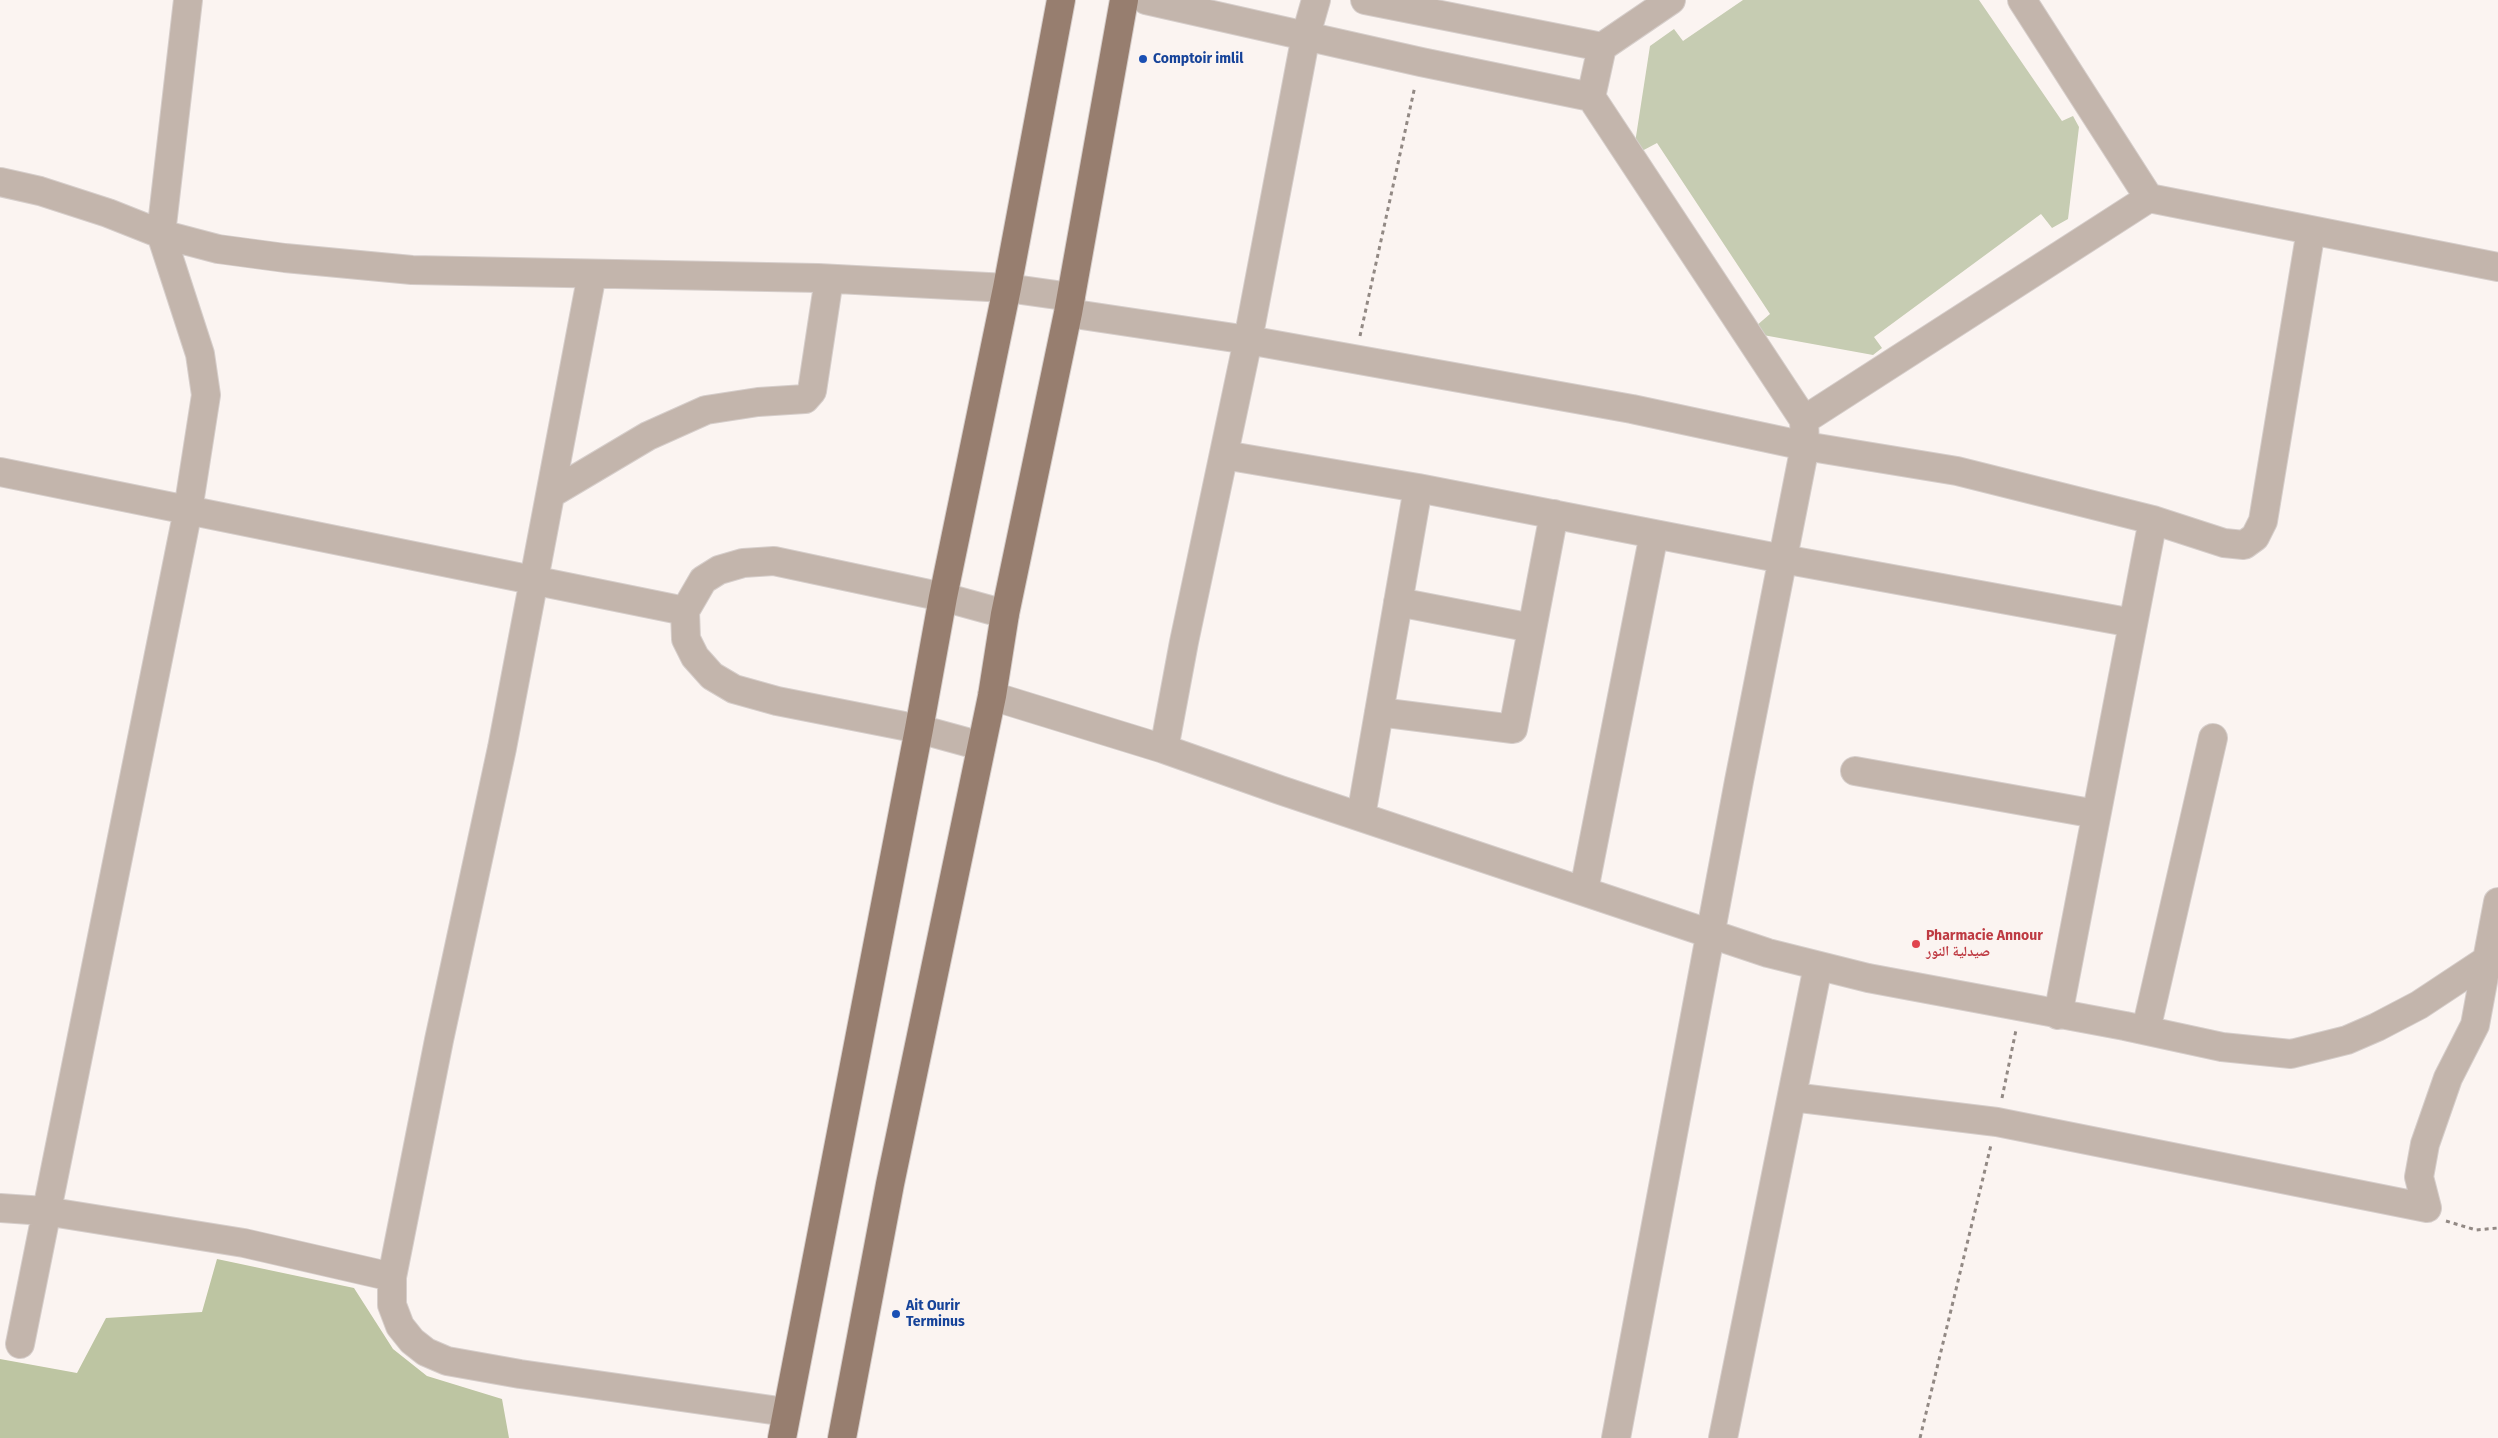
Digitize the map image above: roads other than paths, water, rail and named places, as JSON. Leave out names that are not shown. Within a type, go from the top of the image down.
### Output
[{"type":"main road","points":[[782,1438],[943,597],[1006,288],[1060,0]]},
{"type":"main road","points":[[842,1438],[890,1184],[992,696],[1005,614],[1070,305],[1124,0]]},
{"type":"street","points":[[20,1344],[45,1212],[188,510],[206,395],[200,354],[161,234],[188,0]]},
{"type":"street","points":[[1146,0],[1420,62],[1591,97],[1804,420],[1805,446],[1739,781],[1712,935],[1669,1150],[1616,1438]]},
{"type":"street","points":[[1164,748],[1248,340],[1306,35],[1316,0]]},
{"type":"street","points":[[1364,0],[1602,47]]},
{"type":"street","points":[[1591,97],[1602,47],[1671,0]]},
{"type":"street","points":[[2022,0],[2149,198]]},
{"type":"street","points":[[0,182],[57,196],[161,234],[218,249],[402,269],[829,279],[1006,288],[1070,305],[1248,340],[1632,409],[1805,446],[1958,471],[2153,520],[2224,543],[2244,546],[2255,536],[2263,521],[2311,230]]},
{"type":"street","points":[[1804,420],[2149,198],[2498,267]]},
{"type":"street","points":[[592,274],[536,580],[392,1277],[392,1305],[400,1326],[412,1341],[426,1352],[447,1360],[520,1374],[786,1412]]},
{"type":"street","points":[[552,493],[648,436],[706,410],[758,402],[806,399],[812,391],[829,279]]},
{"type":"street","points":[[1224,455],[1418,488],[1783,559],[2133,623]]},
{"type":"street","points":[[0,472],[685,611]]},
{"type":"street","points":[[1361,816],[1418,488]]},
{"type":"street","points":[[1379,712],[1513,729],[1554,514]]},
{"type":"street","points":[[2058,1014],[2153,520]]},
{"type":"street","points":[[1584,890],[1654,534]]},
{"type":"street","points":[[981,746],[919,729],[777,701],[734,688],[712,676],[695,657],[686,639],[685,611],[703,580],[719,570],[743,563],[774,561],[943,597],[1005,614]]},
{"type":"street","points":[[1398,602],[1532,628]]},
{"type":"street","points":[[992,696],[1164,748],[1712,935],[1818,966],[2020,1008],[2146,1030],[2222,1048],[2291,1054],[2319,1048],[2377,1027],[2418,1005],[2487,960]]},
{"type":"street","points":[[2146,1030],[2213,738]]},
{"type":"street","points":[[1855,771],[2096,814]]},
{"type":"street","points":[[1792,1098],[1996,1122],[2427,1208],[2420,1177],[2425,1144],[2448,1078],[2475,1025],[2497,915]]},
{"type":"street","points":[[1722,1438],[1818,966]]},
{"type":"street","points":[[0,1208],[45,1212],[244,1243],[392,1277]]},
{"type":"place","name":"Comptoir imlil","points":[[1143,59]]},
{"type":"place","name":"Pharmacie Annour صيدلية النور","points":[[1916,944]]},
{"type":"place","name":"Ait Ourir Terminus","points":[[896,1314]]}]
